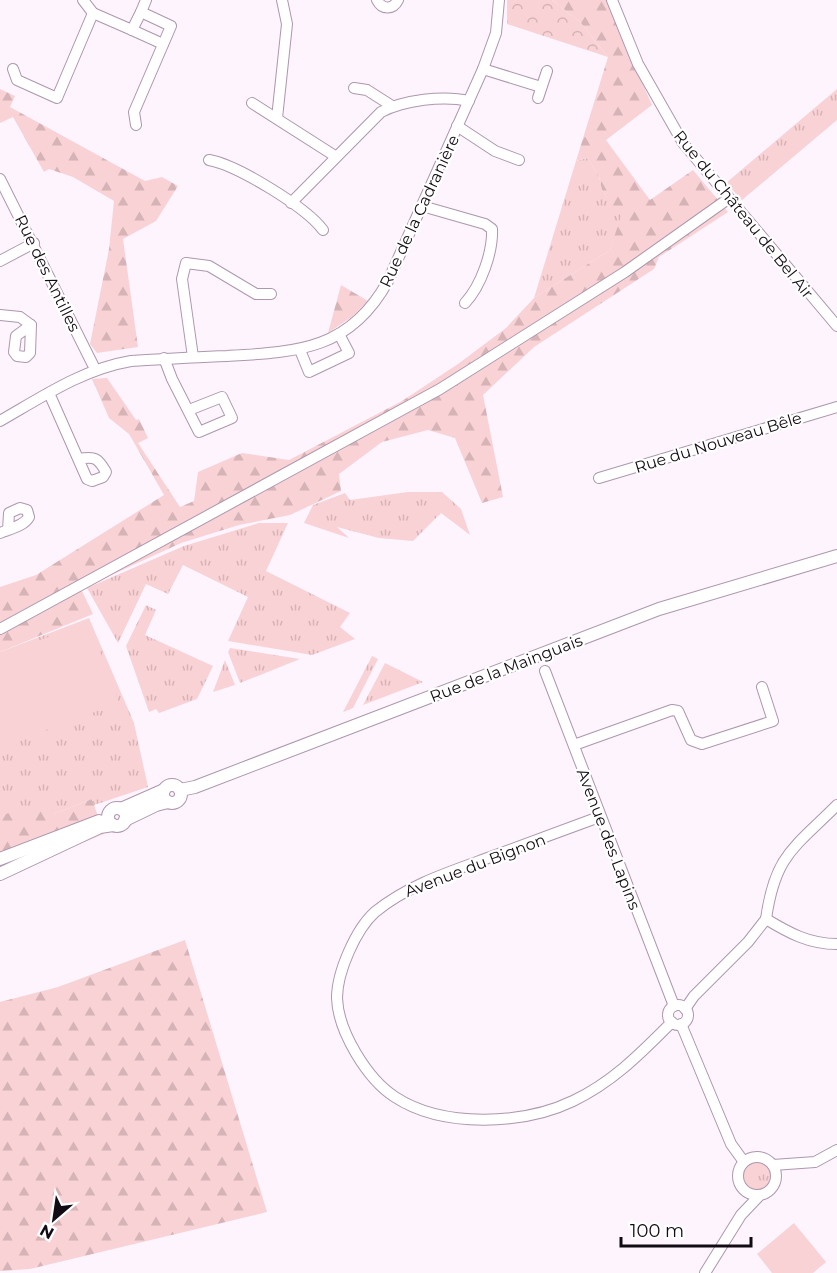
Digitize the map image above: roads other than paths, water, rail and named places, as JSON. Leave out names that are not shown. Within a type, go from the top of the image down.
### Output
[{"type":"street","points":[[83,0],[93,13],[163,44]]},
{"type":"street","points":[[132,30],[146,0]]},
{"type":"street","points":[[277,118],[287,24],[282,0]]},
{"type":"street","points":[[377,0],[381,6],[388,8],[394,6],[398,0]]},
{"type":"street","name":"Rue de la Cadranière","points":[[0,422],[95,369],[131,361],[300,350],[339,334],[354,324],[382,292],[469,101],[496,33],[499,0]]},
{"type":"street","name":"Rue du Château de Bel Air","points":[[612,0],[638,64],[659,105],[683,143],[837,326]]},
{"type":"street","points":[[136,125],[134,112],[171,26],[141,12]]},
{"type":"street","points":[[13,69],[17,80],[57,98],[93,13]]},
{"type":"street","points":[[483,69],[540,92],[547,71]]},
{"type":"street","points":[[354,88],[367,90],[392,106]]},
{"type":"street","points":[[291,203],[381,112],[392,106],[454,97],[469,101]]},
{"type":"street","points":[[252,103],[336,156]]},
{"type":"street","points":[[457,126],[495,151],[519,160]]},
{"type":"street","points":[[209,160],[223,163],[291,203],[313,217],[323,230]]},
{"type":"street","name":"Rue des Antilles","points":[[0,179],[95,369]]},
{"type":"street","points":[[0,628],[440,388],[625,272],[728,199]]},
{"type":"street","points":[[422,206],[485,224],[492,229],[492,238],[476,291],[465,303]]},
{"type":"street","points":[[0,261],[34,243]]},
{"type":"street","points":[[193,357],[182,279],[186,263],[209,266],[256,294],[271,294]]},
{"type":"street","points":[[0,315],[20,317],[31,325]]},
{"type":"street","points":[[300,350],[309,372],[349,353],[339,334]]},
{"type":"street","points":[[164,358],[172,379],[189,410]]},
{"type":"street","points":[[49,393],[80,459]]},
{"type":"street","name":"Rue du Nouveau Bêle","points":[[599,478],[837,407]]},
{"type":"street","name":"Rue de la Mainguais","points":[[110,821],[120,825],[123,815],[156,805],[166,796],[178,800],[180,790],[206,783],[659,609],[837,556]]},
{"type":"street","name":"Avenue des Lapins","points":[[545,671],[599,817],[680,1008]]},
{"type":"street","points":[[574,745],[672,711],[678,711],[682,716],[691,740],[702,744],[772,721],[762,687]]},
{"type":"street","points":[[744,1162],[731,1144],[676,1023],[668,1014],[680,1008],[748,942],[766,919],[773,878],[785,856],[837,805]]},
{"type":"street","name":"Avenue du Bignon","points":[[599,817],[432,879],[398,895],[373,914],[352,945],[342,970],[337,998],[352,1047],[366,1069],[393,1096],[420,1110],[444,1118],[513,1118],[571,1102],[593,1091],[619,1074],[676,1023]]},
{"type":"street","points":[[0,859],[110,821]]},
{"type":"street","points":[[0,873],[110,821]]},
{"type":"street","points":[[766,919],[794,936],[822,944],[837,944]]},
{"type":"street","points":[[676,1023],[687,1018],[680,1008]]},
{"type":"street","points":[[773,1165],[815,1162],[837,1150]]},
{"type":"street","points":[[705,1273],[741,1215],[759,1196],[774,1187],[777,1176],[769,1160],[756,1157],[744,1162],[738,1173],[741,1186],[741,1215]]},
{"type":"street","points":[[741,1186],[748,1194],[759,1196]]}]
